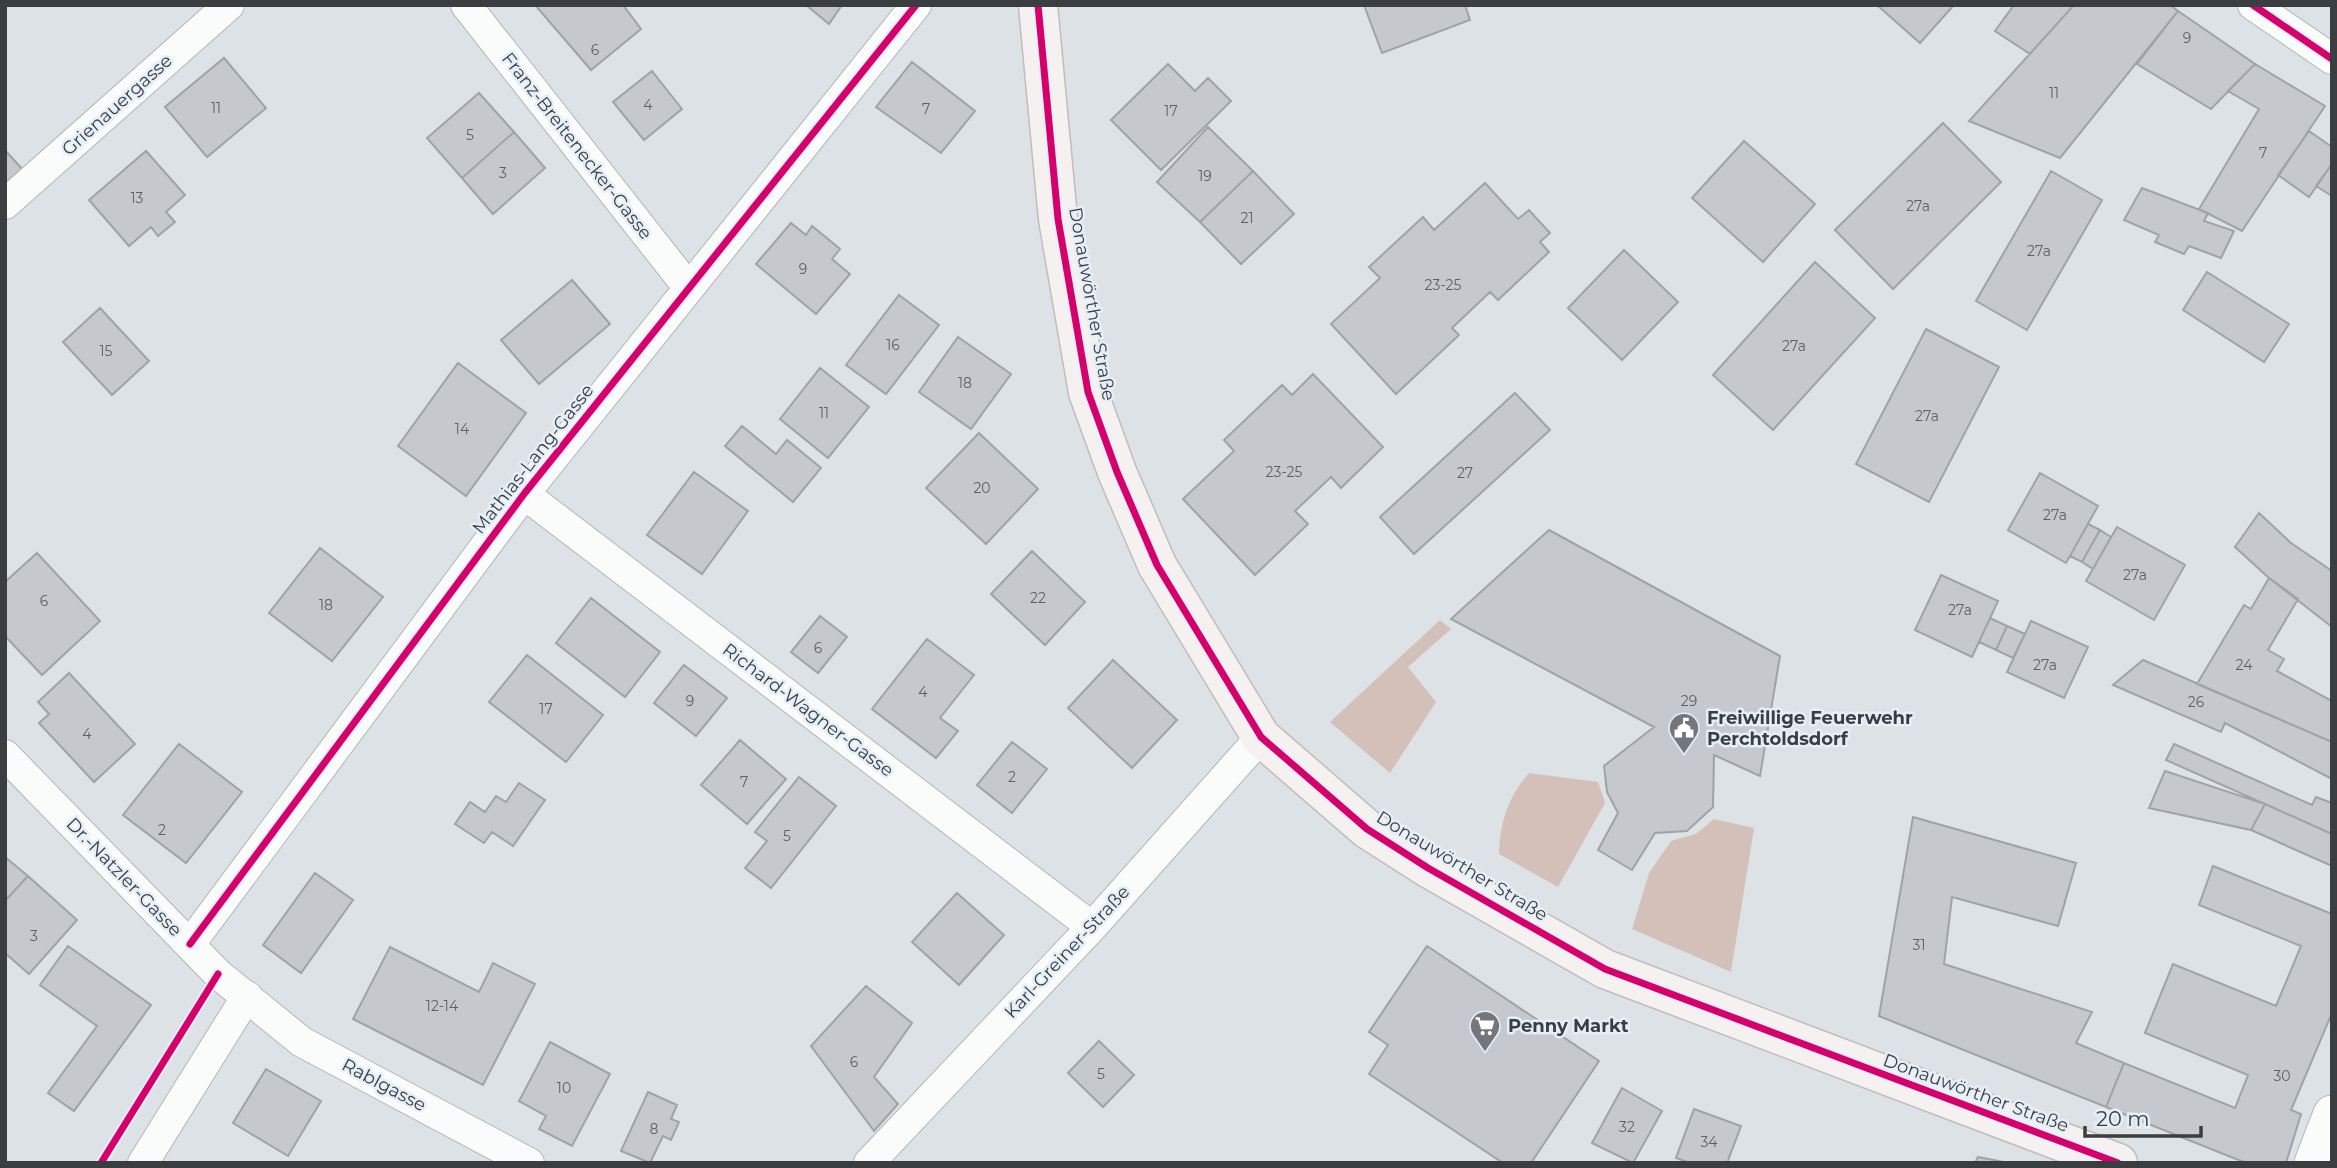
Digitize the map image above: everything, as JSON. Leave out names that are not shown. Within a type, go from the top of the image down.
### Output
[{"type":"main road","name":"Donauwörther Straße","points":[[1038,5],[1058,219],[1088,391],[1117,472],[1157,565],[1261,737],[1367,829],[1428,868],[1605,969],[2118,1163]]},
{"type":"street","name":"Grienauergasse","points":[[5,204],[229,5]]},
{"type":"street","name":"Franz-Breitenecker-Gasse","points":[[466,5],[688,287]]},
{"type":"street","name":"Mathias-Lang-Gasse","points":[[190,944],[524,494],[916,5]]},
{"type":"street","points":[[2253,5],[2332,60]]},
{"type":"street","name":"Richard-Wagner-Gasse","points":[[524,494],[1092,926]]},
{"type":"street","name":"Karl-Greiner-Straße","points":[[869,1163],[1092,926],[1261,737]]},
{"type":"street","name":"Dr.-Natzler-Gasse","points":[[5,755],[218,974],[247,996]]},
{"type":"street","points":[[143,1163],[247,996]]},
{"type":"street","name":"Rablgasse","points":[[247,996],[302,1042],[529,1163]]},
{"type":"street","points":[[2313,1163],[2332,1114]]},
{"type":"shaded area","points":[[1440,620],[1451,629],[1408,667],[1436,702],[1390,773],[1330,722]]},
{"type":"shaded area","points":[[1529,773],[1598,782],[1605,803],[1558,887],[1499,854],[1506,810]]},
{"type":"shaded area","points":[[1714,819],[1754,828],[1731,972],[1632,929],[1649,873],[1671,841],[1696,834]]},
{"type":"building","points":[[535,5],[623,5],[641,29],[591,70]]},
{"type":"building","points":[[806,5],[842,5],[829,24]]},
{"type":"building","points":[[1364,5],[1465,5],[1470,20],[1382,53]]},
{"type":"building","points":[[1877,5],[1954,5],[1920,43]]},
{"type":"building","points":[[2014,5],[2074,5],[2030,54],[1995,31]]},
{"type":"building","points":[[2074,5],[2170,5],[2178,11],[2060,158],[1969,121]]},
{"type":"building","points":[[2178,11],[2255,64],[2211,109],[2137,64]]},
{"type":"building","points":[[224,58],[266,108],[207,157],[165,107]]},
{"type":"building","points":[[912,62],[975,111],[941,153],[876,107]]},
{"type":"building","points":[[1168,64],[1195,91],[1208,78],[1231,101],[1161,170],[1111,120]]},
{"type":"building","points":[[2255,64],[2325,106],[2242,231],[2199,209],[2259,109],[2228,91]]},
{"type":"building","points":[[652,71],[682,109],[644,140],[613,102]]},
{"type":"building","points":[[479,93],[514,132],[462,178],[427,138]]},
{"type":"building","points":[[1943,123],[2001,182],[1893,289],[1835,230]]},
{"type":"building","points":[[1208,127],[1253,171],[1200,222],[1157,182]]},
{"type":"building","points":[[2309,131],[2332,147],[2332,164],[2309,197],[2278,175]]},
{"type":"building","points":[[514,132],[545,168],[493,214],[462,178]]},
{"type":"building","points":[[1744,141],[1815,204],[1763,262],[1692,198]]},
{"type":"building","points":[[5,150],[22,169],[5,184]]},
{"type":"building","points":[[146,151],[185,195],[166,212],[175,222],[158,236],[151,227],[129,246],[89,200]]},
{"type":"building","points":[[2332,164],[2332,196],[2316,186]]},
{"type":"building","points":[[1253,171],[1294,214],[1241,264],[1200,222]]},
{"type":"building","points":[[2051,171],[2102,200],[2027,330],[1976,301]]},
{"type":"building","points":[[1485,183],[1518,219],[1529,210],[1550,233],[1540,242],[1549,252],[1498,300],[1490,292],[1452,328],[1459,335],[1396,394],[1331,324],[1380,278],[1369,267],[1423,217],[1434,230]]},
{"type":"building","points":[[2142,188],[2208,213],[2204,221],[2234,231],[2221,258],[2189,246],[2184,254],[2155,242],[2159,235],[2124,220]]},
{"type":"building","points":[[791,223],[806,235],[812,226],[840,249],[832,259],[850,274],[816,314],[756,264]]},
{"type":"building","points":[[1624,250],[1678,302],[1622,360],[1568,308]]},
{"type":"building","points":[[1815,262],[1875,318],[1773,430],[1713,375]]},
{"type":"building","points":[[2207,272],[2289,324],[2264,362],[2183,310]]},
{"type":"building","points":[[572,280],[610,324],[539,384],[501,340]]},
{"type":"building","points":[[899,295],[939,325],[886,394],[846,365]]},
{"type":"building","points":[[100,308],[149,361],[112,395],[63,342]]},
{"type":"building","points":[[1926,329],[1999,367],[1929,502],[1856,464]]},
{"type":"building","points":[[958,337],[1011,374],[971,429],[919,392]]},
{"type":"building","points":[[458,363],[526,413],[466,496],[398,446]]},
{"type":"building","points":[[820,368],[869,407],[828,458],[780,419]]},
{"type":"building","points":[[1313,374],[1383,447],[1341,488],[1331,477],[1295,511],[1308,524],[1255,575],[1183,499],[1234,451],[1224,440],[1282,385],[1292,395]]},
{"type":"building","points":[[1515,393],[1550,430],[1414,554],[1380,517]]},
{"type":"building","points":[[742,426],[776,454],[787,440],[821,468],[793,502],[725,446]]},
{"type":"building","points":[[979,433],[1038,489],[986,544],[926,488]]},
{"type":"building","points":[[694,472],[748,511],[702,574],[647,535]]},
{"type":"building","points":[[2040,473],[2098,506],[2066,563],[2008,530]]},
{"type":"building","points":[[2259,513],[2291,543],[2332,571],[2332,627],[2269,578],[2235,547]]},
{"type":"building","points":[[2088,524],[2100,530],[2082,562],[2070,556]]},
{"type":"building","points":[[2117,527],[2185,565],[2154,620],[2086,581]]},
{"type":"building","points":[[1549,530],[1780,656],[1760,776],[1714,755],[1713,807],[1687,831],[1655,833],[1632,870],[1598,850],[1618,813],[1607,792],[1604,766],[1654,727],[1451,619]]},
{"type":"building","points":[[2100,530],[2111,537],[2093,569],[2082,562]]},
{"type":"building","points":[[320,548],[383,597],[332,661],[269,613]]},
{"type":"building","points":[[1032,551],[1085,602],[1045,645],[991,594]]},
{"type":"building","points":[[37,553],[100,621],[42,675],[5,636],[5,582]]},
{"type":"building","points":[[1941,575],[1998,601],[1972,657],[1915,630]]},
{"type":"building","points":[[2269,578],[2298,599],[2268,650],[2284,659],[2277,671],[2332,701],[2332,742],[2197,684],[2244,605],[2251,609]]},
{"type":"building","points":[[591,598],[660,652],[625,697],[556,643]]},
{"type":"building","points":[[820,616],[847,637],[818,673],[791,652]]},
{"type":"building","points":[[1990,618],[2007,626],[1996,650],[1979,642]]},
{"type":"building","points":[[2031,621],[2088,647],[2064,698],[2007,672]]},
{"type":"building","points":[[2007,626],[2025,634],[2013,658],[1996,650]]},
{"type":"building","points":[[927,639],[974,675],[940,718],[958,731],[936,758],[872,709]]},
{"type":"building","points":[[527,655],[603,715],[566,762],[489,702]]},
{"type":"building","points":[[1113,660],[1177,720],[1132,768],[1068,708]]},
{"type":"building","points":[[2143,660],[2332,742],[2332,779],[2225,723],[2221,732],[2113,685]]},
{"type":"building","points":[[684,665],[727,698],[696,736],[654,703]]},
{"type":"building","points":[[69,673],[135,744],[94,782],[39,723],[49,714],[38,702]]},
{"type":"building","points":[[740,740],[786,779],[747,824],[701,785]]},
{"type":"building","points":[[1012,742],[1047,769],[1012,813],[977,785]]},
{"type":"building","points":[[179,744],[242,792],[186,863],[123,815]]},
{"type":"building","points":[[2174,744],[2312,805],[2316,797],[2332,803],[2332,834],[2166,760]]},
{"type":"building","points":[[2165,771],[2265,804],[2251,830],[2149,808]]},
{"type":"building","points":[[799,777],[836,806],[771,888],[745,868],[767,841],[755,832]]},
{"type":"building","points":[[519,783],[545,800],[513,846],[492,832],[484,843],[455,824],[470,802],[485,812],[496,796],[506,802]]},
{"type":"building","points":[[2265,804],[2332,834],[2332,866],[2251,830]]},
{"type":"building","points":[[1913,817],[2076,863],[2058,926],[1952,897],[1944,964],[2092,1012],[2076,1043],[2124,1063],[2106,1107],[1879,1016]]},
{"type":"building","points":[[5,857],[28,876],[5,901]]},
{"type":"building","points":[[2213,866],[2332,914],[2332,1013],[2291,1110],[2301,1114],[2286,1163],[2247,1163],[2106,1107],[2124,1063],[2235,1108],[2248,1075],[2145,1033],[2173,964],[2276,1006],[2301,946],[2199,905]]},
{"type":"building","points":[[315,873],[353,900],[301,973],[263,945]]},
{"type":"building","points":[[28,876],[77,920],[29,974],[5,953],[5,901]]},
{"type":"building","points":[[957,893],[1004,935],[959,985],[912,942]]},
{"type":"building","points":[[68,946],[151,1005],[74,1111],[48,1093],[97,1026],[40,985]]},
{"type":"building","name":"Penny Markt","points":[[1427,946],[1599,1061],[1531,1163],[1503,1163],[1369,1074],[1388,1045],[1369,1032]]},
{"type":"building","points":[[390,947],[479,992],[493,963],[535,984],[483,1085],[353,1019]]},
{"type":"building","points":[[866,986],[912,1023],[874,1077],[898,1104],[874,1131],[811,1046]]},
{"type":"building","points":[[1099,1041],[1134,1075],[1103,1107],[1068,1073]]},
{"type":"building","points":[[550,1042],[610,1074],[572,1146],[539,1129],[546,1116],[519,1101]]},
{"type":"building","points":[[266,1069],[321,1101],[288,1156],[233,1123]]},
{"type":"building","points":[[1622,1088],[1662,1111],[1633,1163],[1592,1143]]},
{"type":"building","points":[[648,1092],[677,1105],[671,1119],[679,1122],[671,1140],[663,1136],[650,1163],[621,1151]]},
{"type":"building","points":[[1694,1109],[1741,1126],[1727,1163],[1690,1163],[1676,1158]]},
{"type":"building","points":[[1978,1157],[2009,1163],[1975,1163]]},
{"type":"cycle path","points":[[190,944],[524,494],[916,5]]},
{"type":"cycle path","points":[[1038,5],[1058,219],[1088,392],[1117,472],[1157,565],[1261,737],[1367,829],[1428,868],[1605,969],[2118,1163]]},
{"type":"cycle path","points":[[2253,5],[2332,59]]},
{"type":"cycle path","points":[[101,1163],[218,974]]},
{"type":"place","name":"Freiwillige Feuerwehr Perchtoldsdorf","points":[[1684,755]]},
{"type":"place","name":"Penny Markt","points":[[1485,1053]]}]
